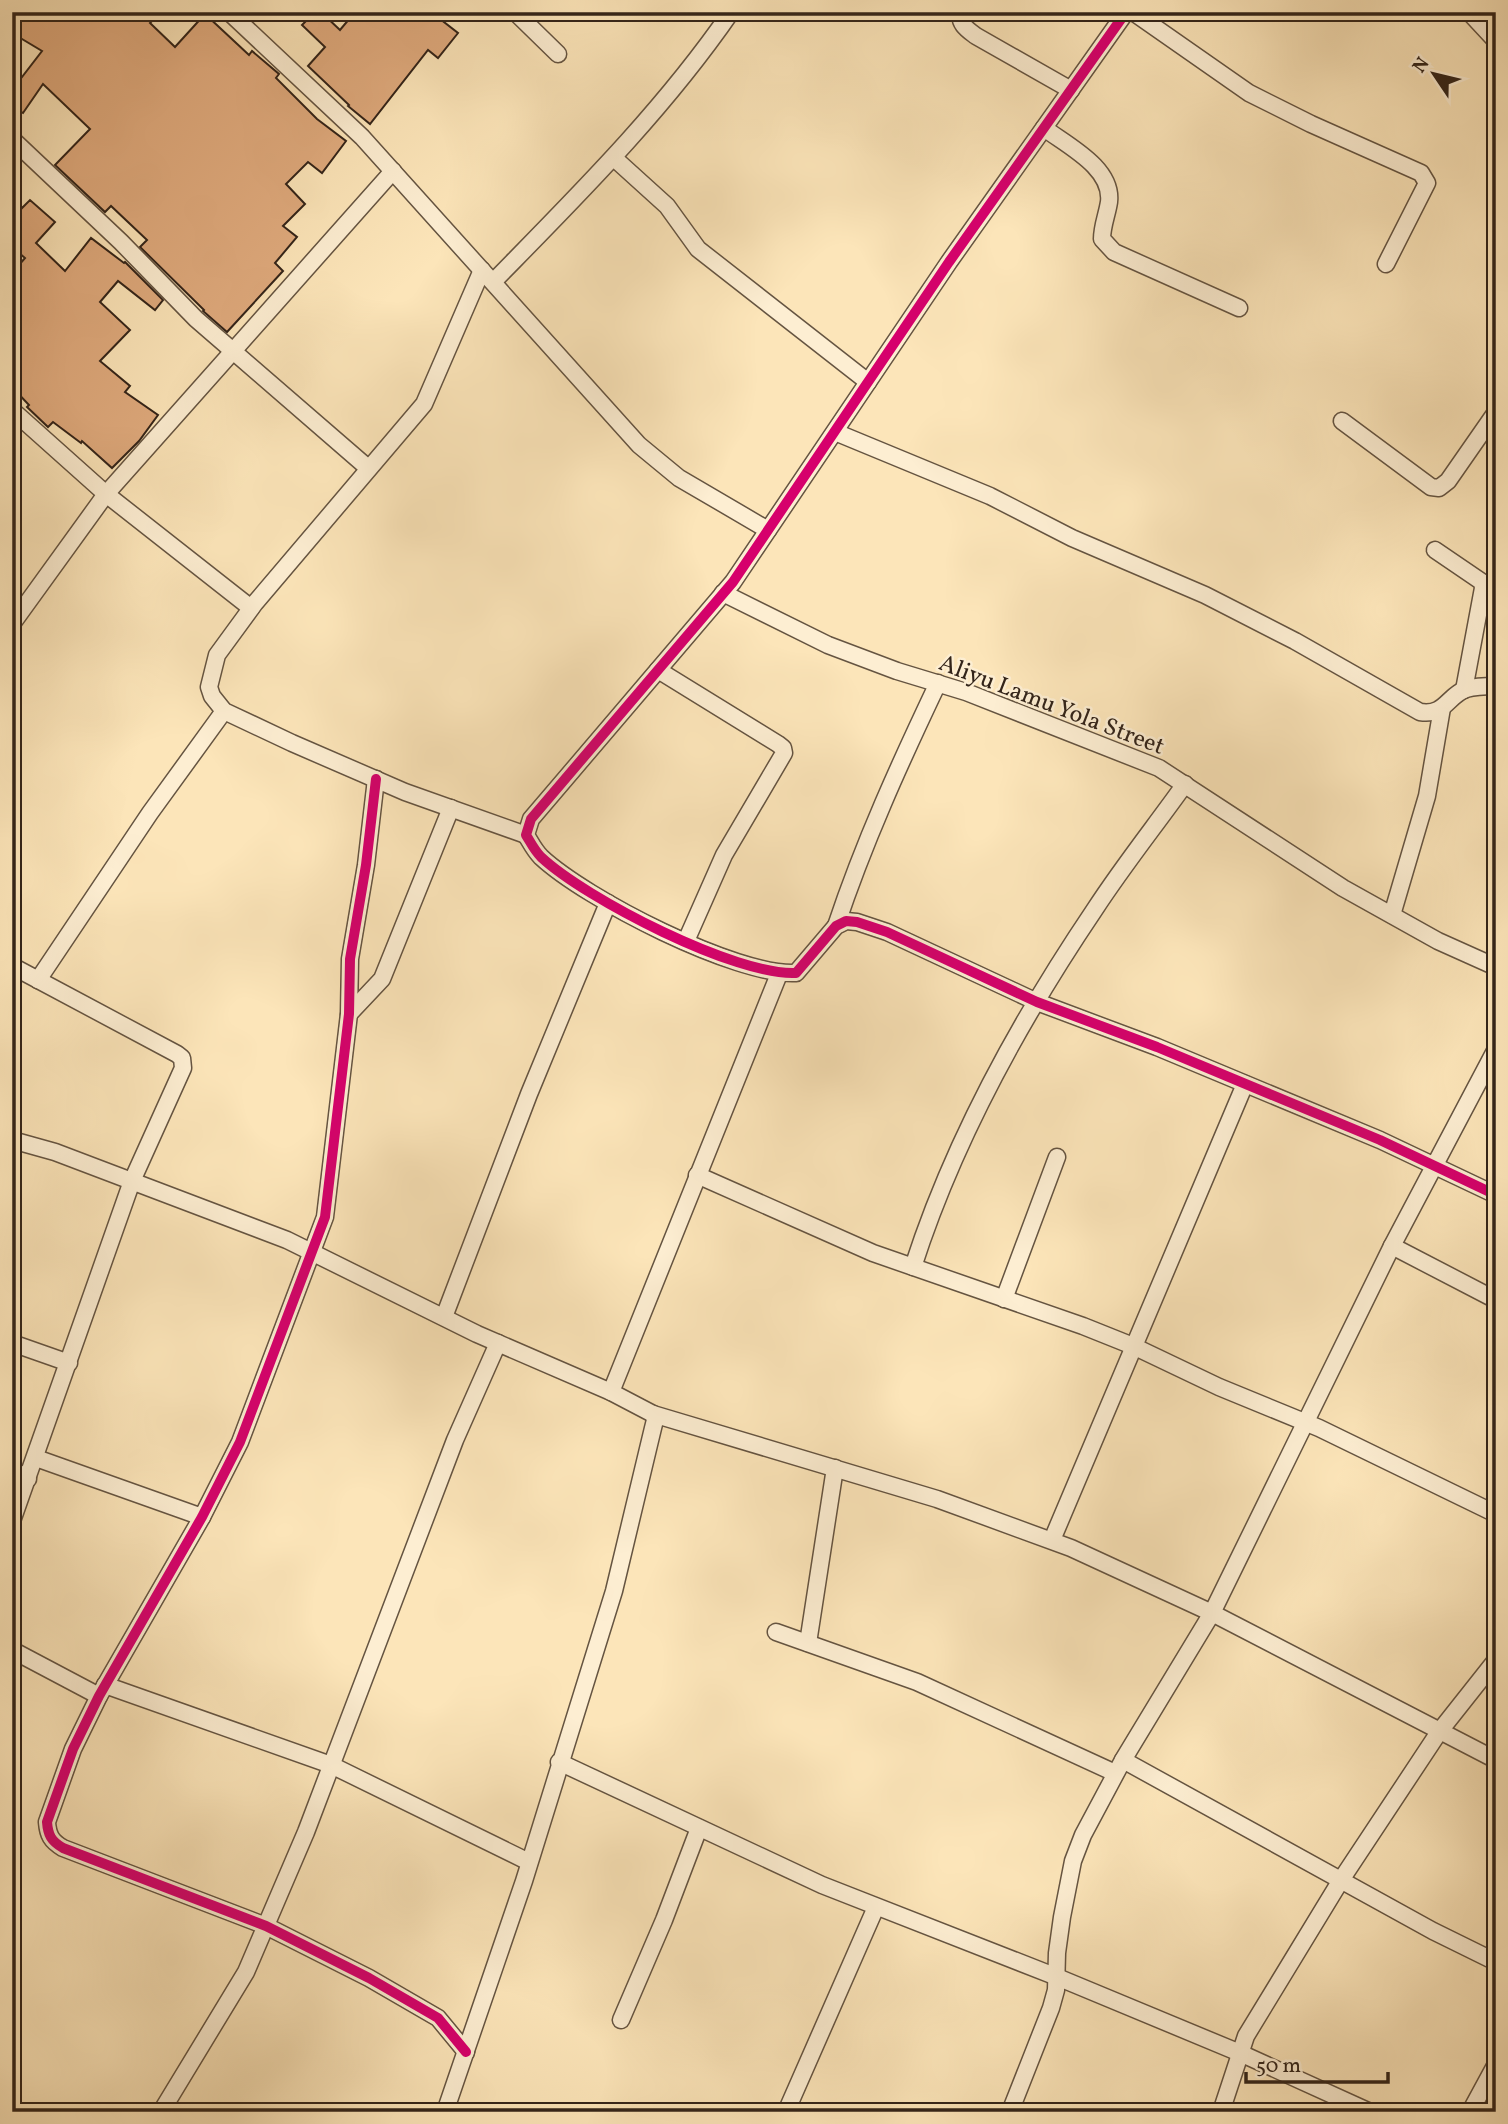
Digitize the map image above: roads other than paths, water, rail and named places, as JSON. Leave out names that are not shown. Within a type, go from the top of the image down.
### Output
[{"type":"street","points":[[229,12],[362,137],[639,445],[679,478],[768,530]]},
{"type":"street","points":[[515,12],[558,54]]},
{"type":"street","points":[[731,12],[669,93],[614,158],[487,276],[424,404],[251,608],[217,655],[210,678],[212,696],[224,711],[376,779],[526,835],[542,858],[608,903],[720,958],[779,974],[796,973],[835,926],[882,803],[937,683]]},
{"type":"street","points":[[961,12],[964,27],[976,36],[1071,90]]},
{"type":"street","points":[[526,835],[531,819],[723,593],[949,262],[1126,12]]},
{"type":"street","points":[[1133,12],[1249,93],[1421,173],[1427,183],[1386,264]]},
{"type":"street","points":[[1469,12],[1496,41]]},
{"type":"street","points":[[1044,128],[1098,170],[1109,186],[1109,203],[1102,227],[1102,239],[1114,252],[1239,308]]},
{"type":"street","points":[[12,139],[121,242],[196,319],[368,468]]},
{"type":"street","points":[[614,158],[667,206],[698,249],[868,382]]},
{"type":"street","points":[[12,624],[107,494],[393,171]]},
{"type":"street","points":[[12,410],[107,494],[251,608]]},
{"type":"street","points":[[1342,421],[1431,488],[1439,488],[1448,481],[1496,412]]},
{"type":"street","points":[[835,432],[990,496],[1072,538],[1205,595],[1420,712],[1431,713],[1442,708],[1464,690],[1496,686]]},
{"type":"street","points":[[1435,550],[1482,582],[1464,690]]},
{"type":"street","name":"Aliyu Lamu Yola Street","points":[[723,593],[828,645],[966,692],[1159,768],[1343,888],[1438,941],[1496,967]]},
{"type":"street","points":[[658,670],[778,744],[784,753],[724,855],[687,941]]},
{"type":"street","points":[[1392,915],[1427,796],[1442,708]]},
{"type":"street","points":[[38,980],[150,813],[224,711]]},
{"type":"street","points":[[376,779],[366,865],[349,959],[349,1014],[324,1217],[313,1253],[240,1442],[202,1517],[102,1690],[73,1749],[47,1822],[48,1833],[53,1842],[266,1926],[369,1978],[438,2018],[466,2052]]},
{"type":"street","points":[[913,1267],[934,1206],[973,1114],[1095,908],[1185,784]]},
{"type":"street","points":[[349,1014],[382,979],[451,808]]},
{"type":"street","points":[[444,1317],[524,1106],[608,903]]},
{"type":"street","points":[[835,926],[846,921],[858,922],[887,932],[1037,1002],[1380,1140],[1496,1195]]},
{"type":"street","points":[[12,966],[182,1058],[183,1068],[132,1181],[12,1521]]},
{"type":"street","points":[[611,1392],[779,974]]},
{"type":"street","points":[[1010,2112],[1052,2008],[1058,1976],[1057,1953],[1062,1917],[1073,1861],[1083,1835],[1119,1767],[1212,1613],[1392,1246],[1496,1048]]},
{"type":"street","points":[[1052,1540],[1245,1084]]},
{"type":"street","points":[[12,1140],[55,1152],[287,1240],[498,1343],[611,1392],[653,1414],[937,1499],[1052,1540],[1212,1613],[1496,1760]]},
{"type":"street","points":[[1004,1299],[1057,1157]]},
{"type":"street","points":[[697,1175],[873,1253],[1133,1346],[1219,1387],[1306,1422],[1496,1514]]},
{"type":"street","points":[[1392,1246],[1496,1300]]},
{"type":"street","points":[[12,1343],[69,1363]]},
{"type":"street","points":[[161,2112],[246,1972],[306,1832],[454,1440],[498,1343]]},
{"type":"street","points":[[449,2110],[614,1591],[655,1420],[653,1414]]},
{"type":"street","points":[[36,1458],[202,1517]]},
{"type":"street","points":[[808,1643],[835,1468]]},
{"type":"street","points":[[12,1469],[28,1479]]},
{"type":"street","points":[[776,1632],[917,1682],[1119,1767],[1496,1962]]},
{"type":"street","points":[[12,1650],[102,1690],[331,1765],[529,1861]]},
{"type":"street","points":[[1221,2112],[1246,2036],[1340,1880],[1439,1732],[1496,1660]]},
{"type":"street","points":[[559,1762],[876,1907],[1058,1976],[1240,2053],[1370,2112]]},
{"type":"street","points":[[621,2020],[664,1920],[699,1828]]},
{"type":"street","points":[[786,2112],[876,1907]]},
{"type":"street","points":[[1470,2112],[1496,2064]]}]
